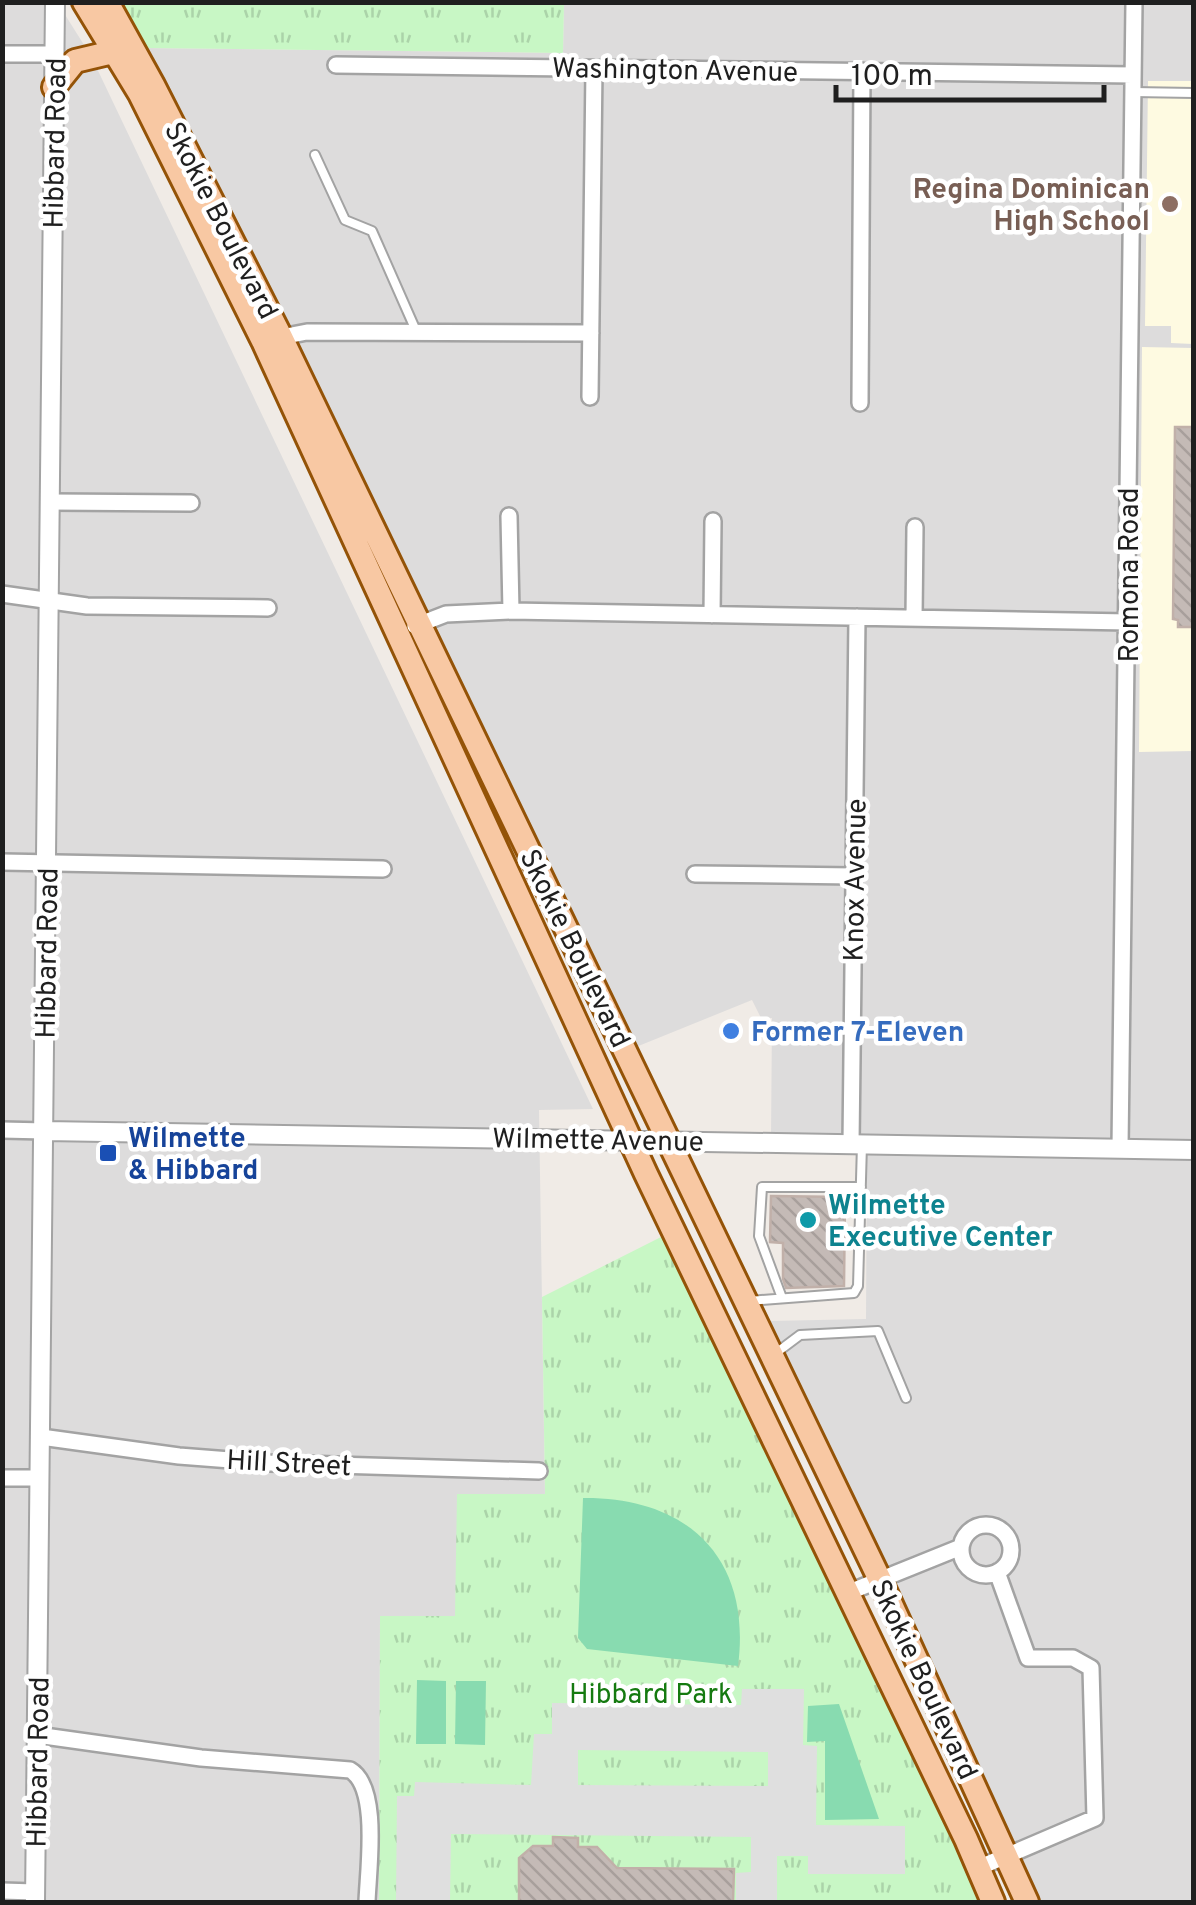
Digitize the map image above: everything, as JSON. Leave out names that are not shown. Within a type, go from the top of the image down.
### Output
[{"type":"main road","name":"Skokie Boulevard","points":[[84,2],[140,94],[272,339]]},
{"type":"main road","name":"Skokie Boulevard","points":[[107,2],[153,85],[409,629],[670,1140],[880,1580],[1027,1902]]},
{"type":"main road","points":[[54,88],[75,61],[113,52]]},
{"type":"main road","name":"Skokie Boulevard","points":[[409,629],[630,1140],[992,1902]]},
{"type":"street","name":"Hibbard Road","points":[[35,1897],[55,2]]},
{"type":"street","name":"Romona Road","points":[[1120,1148],[1134,2]]},
{"type":"street","points":[[2,54],[54,54]]},
{"type":"street","name":"Washington Avenue","points":[[336,65],[862,71],[1133,84]]},
{"type":"street","points":[[590,397],[594,68]]},
{"type":"street","points":[[860,403],[862,71]]},
{"type":"street","points":[[272,339],[306,332],[591,333]]},
{"type":"street","points":[[50,502],[191,503]]},
{"type":"street","points":[[509,516],[511,612]]},
{"type":"street","points":[[712,615],[713,520]]},
{"type":"street","points":[[914,618],[915,527]]},
{"type":"street","points":[[2,594],[87,606],[268,608]]},
{"type":"street","points":[[409,629],[446,614],[511,612],[1128,622]]},
{"type":"street","name":"Knox Avenue","points":[[856,1144],[857,617]]},
{"type":"street","points":[[2,862],[383,870]]},
{"type":"street","points":[[695,874],[854,876]]},
{"type":"street","name":"Wilmette Avenue","points":[[2,1130],[1194,1150]]},
{"type":"street","name":"Hill Street","points":[[41,1437],[180,1456],[270,1463],[539,1471]]},
{"type":"street","points":[[2,1478],[40,1478]]},
{"type":"street","points":[[981,1526],[1003,1532],[1008,1538],[1010,1554],[997,1572],[984,1575],[971,1570],[963,1560],[961,1547],[968,1533],[981,1526]]},
{"type":"street","points":[[847,1593],[961,1547]]},
{"type":"street","points":[[978,1868],[1095,1818],[1091,1668],[1073,1658],[1028,1658],[997,1572]]},
{"type":"street","points":[[37,1735],[201,1758],[340,1767],[358,1774],[369,1800],[368,1902]]},
{"type":"street","points":[[2,1891],[35,1897]]},
{"type":"lane","points":[[1133,84],[1194,93]]},
{"type":"lane","points":[[315,155],[345,220],[372,230],[417,333]]},
{"type":"lane","points":[[746,1301],[854,1293],[858,1286],[861,1187],[856,1144]]},
{"type":"lane","points":[[782,1298],[759,1236],[762,1187],[861,1187]]},
{"type":"lane","points":[[773,1356],[800,1335],[878,1331],[906,1398]]},
{"type":"shaded area","points":[[57,2],[91,56],[593,1109],[539,1110],[545,1495],[455,1617],[380,1616],[379,1902],[3,1902],[2,3]]},
{"type":"shaded area","points":[[564,2],[1193,3],[1193,1902],[1034,1902],[954,1717],[770,1321],[866,1319],[867,1139],[771,1138],[772,1018],[761,1018],[752,1000],[636,1047],[145,48],[563,53]]},
{"type":"shaded area","name":"Regina Dominican High School","points":[[1148,81],[1193,81],[1193,344],[1171,343],[1171,326],[1145,326]]},
{"type":"shaded area","points":[[1142,347],[1193,348],[1193,751],[1139,752]]},
{"type":"shaded area","points":[[742,1689],[804,1689],[803,1745],[817,1746],[816,1825],[905,1826],[905,1874],[808,1874],[808,1856],[777,1856],[777,1902],[736,1902],[736,1873],[751,1872],[751,1837],[451,1834],[450,1902],[396,1902],[397,1796],[414,1796],[415,1782],[531,1785],[534,1734],[552,1734],[552,1703],[741,1705]],"holes":[[[578,1750],[768,1752],[768,1786],[578,1785]]]},
{"type":"green space","points":[[118,3],[564,3],[563,53],[145,48]]},
{"type":"green space","name":"Hibbard Park","points":[[663,1236],[983,1902],[379,1902],[380,1616],[455,1616],[457,1494],[545,1494],[542,1297]]},
{"type":"green space","points":[[583,1498],[654,1509],[706,1541],[735,1594],[740,1628],[738,1666],[587,1649],[578,1638]]},
{"type":"green space","points":[[417,1680],[446,1681],[446,1744],[416,1744]]},
{"type":"green space","points":[[456,1681],[486,1681],[485,1745],[455,1744]]},
{"type":"green space","points":[[839,1704],[879,1819],[825,1820],[825,1741],[807,1742],[808,1706]]},
{"type":"building","points":[[1175,427],[1194,427],[1194,627],[1178,627],[1178,620],[1173,619]]},
{"type":"building","name":"Wilmette Executive Center","points":[[771,1196],[845,1197],[844,1286],[786,1288],[783,1243],[770,1242]]},
{"type":"building","points":[[553,1837],[578,1838],[578,1847],[597,1847],[617,1868],[734,1869],[733,1902],[519,1902],[519,1858],[533,1846],[553,1846]]},
{"type":"place","name":"Regina Dominican High School","points":[[1170,204]]},
{"type":"place","name":"Former 7-Eleven","points":[[731,1031]]},
{"type":"place","name":"Wilmette & Hibbard","points":[[108,1153]]},
{"type":"place","name":"Wilmette Executive Center","points":[[808,1220]]}]
